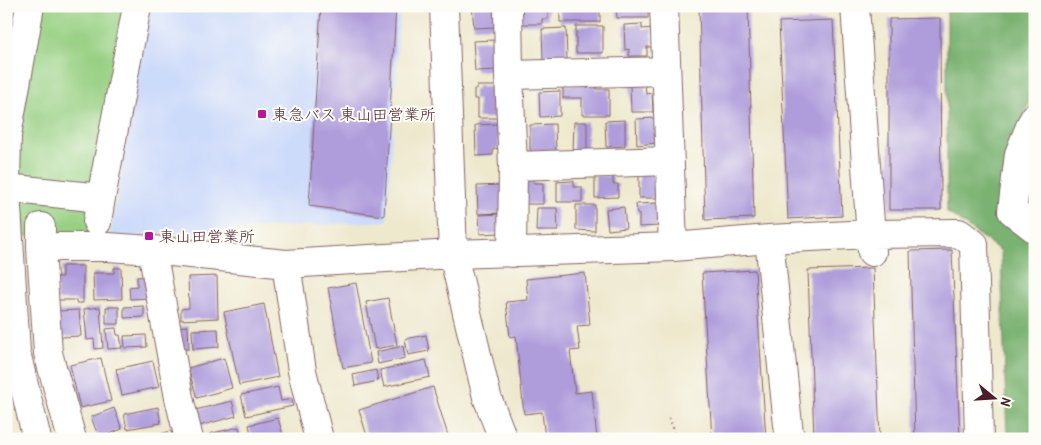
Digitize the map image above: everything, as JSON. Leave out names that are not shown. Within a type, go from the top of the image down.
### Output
[{"type":"street","points":[[6,188],[99,210],[137,6]]},
{"type":"street","points":[[444,6],[453,254],[487,397],[504,439]]},
{"type":"street","points":[[508,6],[513,166],[512,252]]},
{"type":"street","points":[[664,6],[673,247]]},
{"type":"street","points":[[855,6],[871,243]]},
{"type":"street","points":[[21,9],[6,135],[6,188],[16,352],[37,439]]},
{"type":"street","points":[[509,75],[666,71]]},
{"type":"street","points":[[1033,122],[1019,154],[1012,211],[1035,229]]},
{"type":"street","points":[[513,166],[670,161]]},
{"type":"street","points":[[72,439],[48,352],[41,238],[60,247],[108,247],[152,250],[286,264],[453,254],[673,247],[769,239],[871,243],[960,233],[974,244],[979,439]]},
{"type":"street","points":[[769,239],[790,439]]},
{"type":"street","points":[[152,250],[188,439]]},
{"type":"street","points":[[286,264],[302,371],[320,439]]},
{"type":"path","points":[[669,418],[676,439]]},
{"type":"shaded area","name":"東急バス 東山田営業所","points":[[149,6],[400,6],[387,221],[110,237]]},
{"type":"green space","points":[[41,6],[139,6],[102,232],[22,236],[14,175]]},
{"type":"green space","points":[[914,6],[1035,7],[1035,88],[1015,137],[1007,219],[1035,243],[1035,439],[1007,439],[1001,251],[947,212],[947,11]]},
{"type":"building","points":[[321,6],[396,6],[384,216],[309,206]]},
{"type":"building","points":[[472,6],[494,6],[496,27],[474,28]]},
{"type":"building","points":[[521,6],[548,6],[548,19],[542,19],[542,24],[521,24]]},
{"type":"building","points":[[576,6],[600,6],[600,22],[560,22],[560,8],[576,8]]},
{"type":"building","points":[[616,6],[648,6],[648,18],[617,18]]},
{"type":"building","points":[[699,6],[748,6],[754,218],[705,220]]},
{"type":"building","points":[[940,18],[941,210],[889,210],[889,19]]},
{"type":"building","points":[[833,20],[842,216],[788,219],[779,22]]},
{"type":"building","points":[[642,24],[642,29],[652,28],[652,47],[647,47],[647,56],[629,56],[629,49],[625,50],[624,25]]},
{"type":"building","points":[[576,26],[603,26],[603,53],[576,53]]},
{"type":"building","points":[[566,28],[567,60],[543,61],[542,29]]},
{"type":"building","points":[[495,40],[497,70],[475,71],[473,41]]},
{"type":"building","points":[[630,83],[645,83],[646,94],[652,93],[653,112],[631,112]]},
{"type":"building","points":[[563,85],[596,85],[596,89],[609,89],[609,115],[582,115],[582,98],[563,98]]},
{"type":"building","points":[[477,86],[499,86],[499,118],[478,118],[478,99],[474,99],[474,89],[477,89]]},
{"type":"building","points":[[560,91],[560,116],[540,117],[539,92]]},
{"type":"building","points":[[655,118],[657,143],[637,145],[636,119]]},
{"type":"building","points":[[625,120],[625,146],[606,147],[605,121]]},
{"type":"building","points":[[574,122],[587,122],[587,152],[573,152]]},
{"type":"building","points":[[498,124],[499,148],[493,149],[493,155],[476,156],[475,125]]},
{"type":"building","points":[[555,124],[556,153],[530,153],[530,125]]},
{"type":"building","points":[[639,172],[660,175],[660,198],[639,198]]},
{"type":"building","points":[[1033,172],[1035,173],[1035,207],[1022,203]]},
{"type":"building","points":[[595,176],[613,176],[613,184],[618,184],[618,197],[595,198]]},
{"type":"building","points":[[523,179],[534,179],[534,183],[543,183],[543,204],[523,204]]},
{"type":"building","points":[[574,181],[574,187],[582,187],[582,202],[557,202],[557,182]]},
{"type":"building","points":[[503,185],[504,213],[478,214],[477,186]]},
{"type":"building","points":[[660,203],[661,226],[639,227],[639,214],[637,214],[636,204]]},
{"type":"building","points":[[576,205],[595,205],[595,231],[576,230]]},
{"type":"building","points":[[624,207],[626,228],[608,230],[606,209]]},
{"type":"building","points":[[537,208],[557,208],[558,231],[536,231]]},
{"type":"building","points":[[503,214],[500,233],[480,234],[479,215]]},
{"type":"building","points":[[952,250],[960,439],[915,439],[910,251]]},
{"type":"building","points":[[62,266],[83,266],[83,303],[76,303],[76,300],[57,300],[57,277],[62,277]]},
{"type":"building","points":[[114,268],[121,268],[122,299],[94,300],[93,273],[114,273]]},
{"type":"building","points":[[873,268],[880,439],[814,439],[808,270]]},
{"type":"building","points":[[755,270],[766,439],[712,439],[702,273]]},
{"type":"building","points":[[585,273],[590,325],[577,326],[580,350],[570,351],[575,393],[592,391],[597,439],[545,439],[542,412],[524,414],[516,336],[510,337],[506,302],[528,300],[526,279]]},
{"type":"building","points":[[150,276],[151,298],[130,299],[129,287],[137,286],[137,277]]},
{"type":"building","points":[[217,276],[218,318],[181,320],[181,309],[189,308],[188,277]]},
{"type":"building","points":[[356,283],[371,363],[343,368],[328,288]]},
{"type":"building","points":[[388,298],[397,345],[375,349],[366,302]]},
{"type":"building","points":[[264,304],[278,377],[239,385],[224,312]]},
{"type":"building","points":[[144,306],[144,317],[124,318],[124,307]]},
{"type":"building","points":[[100,307],[103,348],[95,349],[94,339],[87,340],[84,309]]},
{"type":"building","points":[[106,307],[119,307],[119,324],[106,324]]},
{"type":"building","points":[[79,310],[81,336],[60,337],[58,311]]},
{"type":"building","points":[[188,326],[189,349],[177,349],[176,327]]},
{"type":"building","points":[[116,328],[117,335],[120,335],[122,348],[108,349],[106,329]]},
{"type":"building","points":[[218,329],[219,347],[193,349],[192,330]]},
{"type":"building","points":[[146,335],[147,347],[125,348],[124,336]]},
{"type":"building","points":[[426,335],[429,351],[408,355],[405,339]]},
{"type":"building","points":[[403,346],[405,358],[378,364],[376,352]]},
{"type":"building","points":[[101,358],[111,401],[80,408],[70,365]]},
{"type":"building","points":[[224,358],[232,388],[197,398],[188,368]]},
{"type":"building","points":[[426,360],[430,377],[384,387],[380,370]]},
{"type":"building","points":[[153,361],[159,387],[122,395],[116,369]]},
{"type":"building","points":[[376,370],[378,381],[355,386],[353,375]]},
{"type":"building","points":[[278,387],[281,401],[292,399],[293,406],[246,416],[241,395]]},
{"type":"building","points":[[433,387],[449,439],[368,439],[359,410]]},
{"type":"building","points":[[232,401],[236,416],[199,426],[195,410]]},
{"type":"building","points":[[158,407],[161,423],[127,429],[124,414]]},
{"type":"building","points":[[114,408],[122,429],[99,438],[91,417]]},
{"type":"building","points":[[278,418],[284,439],[252,439],[249,425]]},
{"type":"building","points":[[239,427],[242,439],[210,439],[209,434]]},
{"type":"building","points":[[171,431],[173,439],[145,438]]},
{"type":"place","name":"東急バス 東山田営業所","points":[[262,114]]},
{"type":"place","name":"東山田営業所","points":[[149,236]]}]
